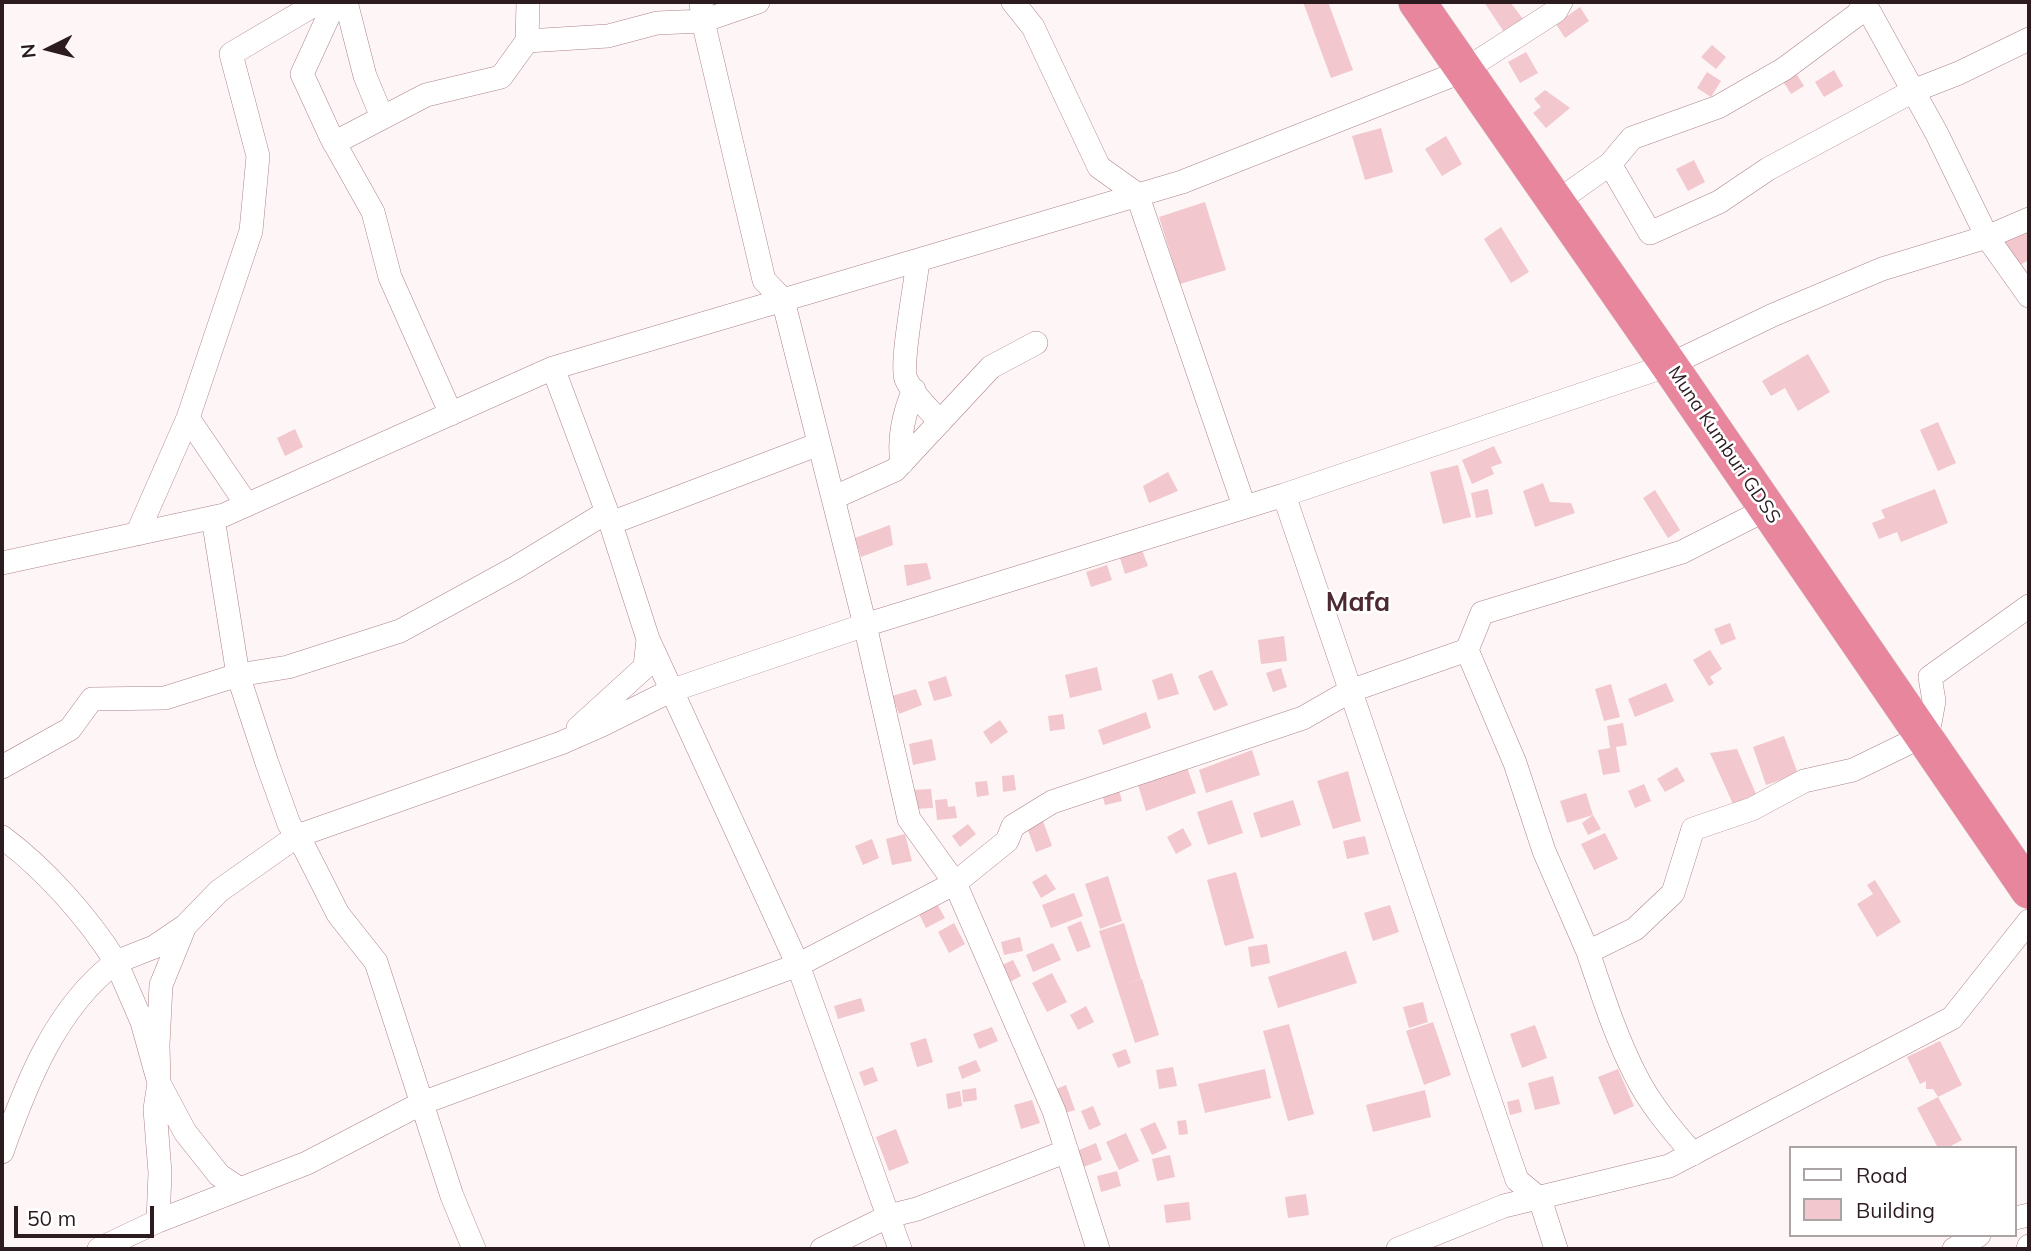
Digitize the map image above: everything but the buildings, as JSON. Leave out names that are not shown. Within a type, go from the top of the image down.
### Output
[{"type":"highway","name":"Muna Kumburi GDSS","points":[[1417,2],[2029,890]]},
{"type":"street","points":[[137,534],[188,418],[251,231],[258,156],[230,54],[319,2]]},
{"type":"street","points":[[335,2],[302,74],[334,142],[373,212],[390,277],[451,414]]},
{"type":"street","points":[[346,2],[365,76],[382,117]]},
{"type":"street","points":[[334,142],[426,95],[500,77],[527,41],[528,2]]},
{"type":"street","points":[[527,41],[608,36],[702,11],[758,2]]},
{"type":"street","points":[[1013,2],[1033,27],[1099,167],[1138,194],[1244,506]]},
{"type":"street","points":[[2,563],[213,518],[553,368],[1182,181],[1463,71],[1556,11],[1561,2]]},
{"type":"street","points":[[1864,2],[1937,134],[1987,237],[2029,296]]},
{"type":"street","points":[[1555,203],[1610,164],[1632,138],[1718,107],[1784,69],[1858,14],[1864,2]]},
{"type":"street","points":[[702,11],[764,280],[783,300],[865,625],[909,819],[955,883],[1055,1111],[1098,1249]]},
{"type":"street","points":[[1610,164],[1650,233],[1719,202],[1768,169],[1913,90],[1959,73],[2029,38]]},
{"type":"street","points":[[2,1152],[25,1087],[64,1019],[99,975],[116,962],[155,947],[185,926],[219,891],[297,836],[561,743],[670,691],[865,625],[1284,495],[1669,365],[1773,315],[1882,269],[1987,237],[2029,219]]},
{"type":"street","points":[[918,260],[910,329],[905,348],[905,378],[940,422]]},
{"type":"street","points":[[833,498],[895,470],[991,367],[1037,343]]},
{"type":"street","points":[[553,368],[609,518],[648,639],[799,965],[900,1249]]},
{"type":"street","points":[[902,463],[899,447],[906,406],[914,390]]},
{"type":"street","points":[[188,418],[247,505]]},
{"type":"street","points":[[2,767],[69,729],[92,699],[165,698],[238,675],[288,667],[400,631],[609,518],[819,443]]},
{"type":"street","points":[[1284,495],[1517,1180],[1544,1209],[1556,1249]]},
{"type":"street","points":[[1693,1154],[1672,1130],[1636,1076],[1615,1030],[1588,952],[1544,851],[1515,763],[1467,650],[1482,613],[1682,552],[1767,509]]},
{"type":"street","points":[[213,518],[238,675],[289,824],[338,914],[376,962],[452,1196],[474,1249]]},
{"type":"street","points":[[1588,952],[1635,929],[1673,893],[1693,829],[1752,809],[1804,781],[1853,770],[1923,736],[1930,723],[1934,701],[1930,677],[2029,606]]},
{"type":"street","points":[[561,743],[645,667],[648,639]]},
{"type":"street","points":[[99,1249],[158,1221],[307,1163],[422,1103],[799,965],[955,883],[1007,841],[1013,826],[1052,802],[1303,718],[1350,691],[1467,650]]},
{"type":"street","points":[[2,837],[19,849],[94,928],[116,962],[142,1022],[159,1083],[184,1132],[219,1175],[240,1189]]},
{"type":"street","points":[[1398,1249],[1504,1206],[1544,1209],[1669,1166],[1693,1154],[1951,1018],[2029,921]]},
{"type":"street","points":[[158,1221],[160,1173],[155,1109],[159,1083],[161,985],[185,926]]},
{"type":"street","points":[[822,1249],[889,1216],[917,1209],[1067,1151]]},
{"type":"street","points":[[1536,1249],[1544,1209]]},
{"type":"street","points":[[1954,1249],[1975,1237]]},
{"type":"district","name":"Mafa","points":[[1358,603]]}]
